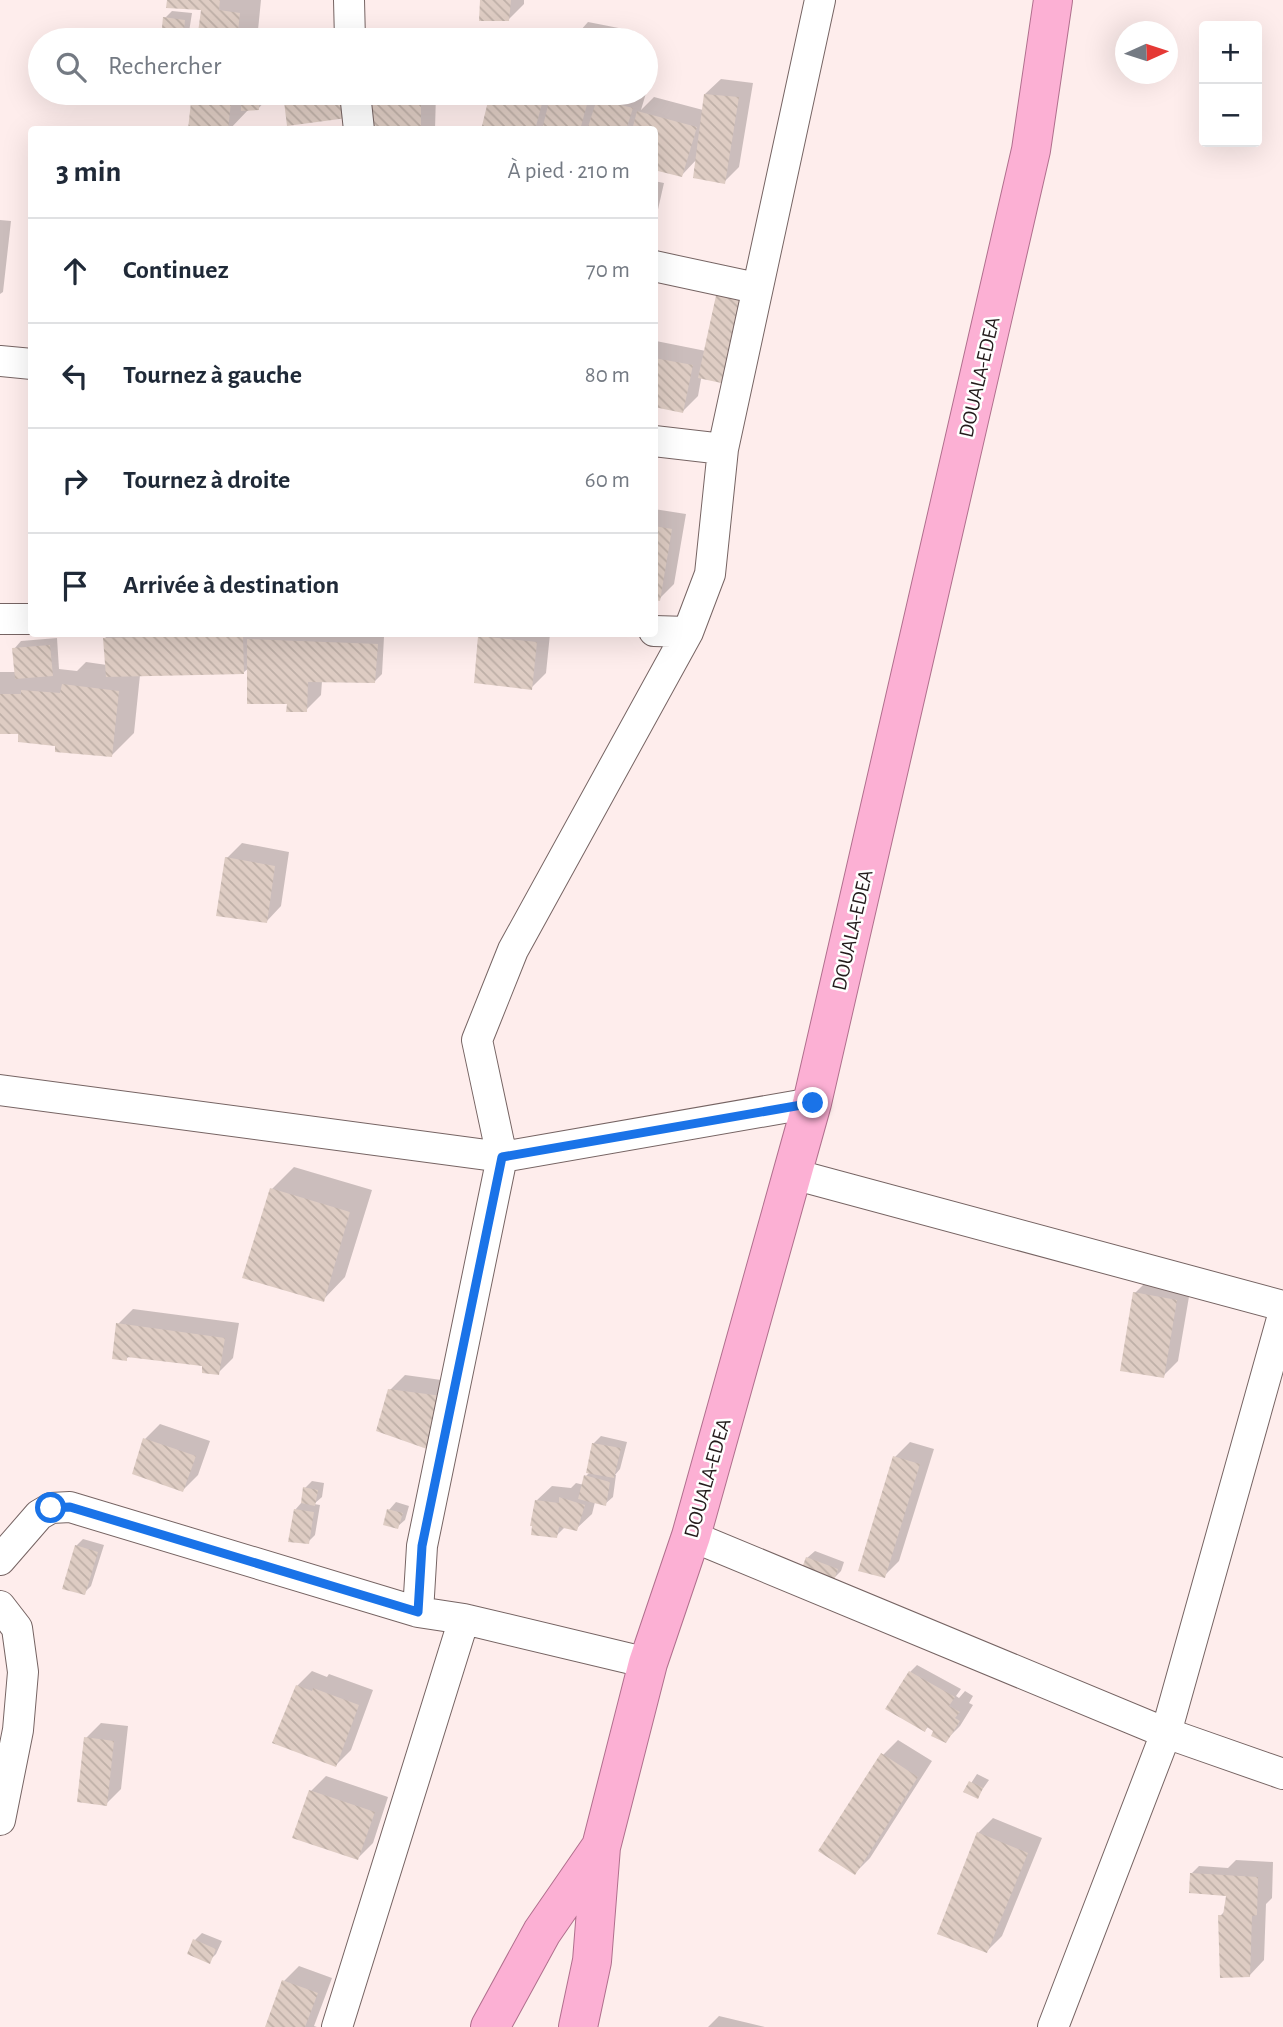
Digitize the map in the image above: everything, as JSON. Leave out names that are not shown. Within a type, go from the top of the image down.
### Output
[{"type":"highway","name":"DOUALA-EDEA","points":[[578,2027],[592,1961],[601,1847],[648,1663],[691,1536],[813,1103],[1031,150],[1053,0]]},
{"type":"highway","name":"DOUALA-EDEA","points":[[490,2027],[542,1931],[601,1847]]},
{"type":"street","points":[[349,0],[350,28]]},
{"type":"street","points":[[418,1612],[422,1546],[502,1157],[477,1040],[513,950],[688,632],[710,573],[723,449],[820,0]]},
{"type":"street","points":[[356,105],[359,126]]},
{"type":"street","points":[[658,267],[756,288]]},
{"type":"street","points":[[0,361],[28,364]]},
{"type":"street","points":[[658,441],[723,449]]},
{"type":"street","points":[[0,619],[28,619]]},
{"type":"street","points":[[658,631],[688,632]]},
{"type":"street","points":[[0,1090],[502,1157],[813,1103]]},
{"type":"street","points":[[793,1174],[1283,1306]]},
{"type":"street","points":[[1053,2027],[1166,1733],[1283,1315]]},
{"type":"street","points":[[0,1560],[38,1515],[51,1508],[70,1507],[418,1612],[464,1619],[648,1663]]},
{"type":"street","points":[[691,1536],[1166,1733],[1283,1773]]},
{"type":"street","points":[[0,1606],[17,1628],[23,1672],[18,1730],[0,1820]]},
{"type":"street","points":[[337,2027],[464,1619]]},
{"type":"building","points":[[167,0],[220,0],[219,10],[240,13],[238,28],[199,28],[201,10],[166,8]]},
{"type":"building","points":[[480,0],[511,0],[509,21],[479,21]]},
{"type":"building","points":[[163,17],[185,20],[184,28],[162,28]]},
{"type":"building","points":[[704,94],[739,97],[725,184],[693,178]]},
{"type":"building","points":[[191,105],[231,105],[228,126],[188,126]]},
{"type":"building","points":[[241,105],[259,105],[259,110],[241,111]]},
{"type":"building","points":[[284,105],[345,105],[347,118],[287,126]]},
{"type":"building","points":[[366,105],[421,105],[421,126],[367,126]]},
{"type":"building","points":[[487,105],[542,105],[536,126],[482,126]]},
{"type":"building","points":[[548,105],[587,105],[581,126],[543,126]]},
{"type":"building","points":[[595,105],[633,108],[627,126],[588,126]]},
{"type":"building","points":[[637,111],[697,127],[682,177],[658,171],[658,126],[633,126]]},
{"type":"building","points":[[717,291],[745,297],[726,384],[698,378]]},
{"type":"building","points":[[658,359],[693,365],[683,413],[658,408]]},
{"type":"building","points":[[658,527],[672,529],[658,601]]},
{"type":"building","points":[[243,637],[244,674],[106,677],[103,638]]},
{"type":"building","points":[[478,637],[537,642],[532,690],[474,683]]},
{"type":"building","points":[[247,639],[378,644],[375,683],[308,682],[307,712],[286,712],[287,704],[247,704]]},
{"type":"building","points":[[50,645],[53,676],[15,679],[12,648]]},
{"type":"building","points":[[62,684],[119,691],[112,757],[55,752],[55,746],[18,742],[18,734],[0,734],[0,694],[21,694],[21,690],[60,693]]},
{"type":"building","points":[[225,857],[275,866],[267,923],[216,916]]},
{"type":"building","points":[[270,1188],[350,1212],[324,1302],[242,1278]]},
{"type":"building","points":[[1133,1292],[1177,1300],[1164,1378],[1120,1371]]},
{"type":"building","points":[[116,1323],[225,1338],[219,1375],[202,1373],[202,1366],[127,1357],[127,1361],[112,1359]]},
{"type":"building","points":[[388,1389],[442,1396],[427,1449],[376,1431]]},
{"type":"building","points":[[143,1438],[196,1456],[183,1492],[132,1474]]},
{"type":"building","points":[[592,1443],[621,1448],[614,1478],[586,1473]]},
{"type":"building","points":[[893,1456],[920,1464],[885,1578],[858,1571]]},
{"type":"building","points":[[584,1475],[610,1482],[606,1506],[578,1499]]},
{"type":"building","points":[[303,1487],[318,1490],[315,1506],[301,1503]]},
{"type":"building","points":[[559,1497],[585,1505],[577,1531],[559,1527],[557,1538],[531,1535],[535,1500],[559,1503]]},
{"type":"building","points":[[294,1509],[314,1512],[309,1544],[288,1542]]},
{"type":"building","points":[[387,1509],[403,1513],[398,1529],[383,1525]]},
{"type":"building","points":[[75,1545],[98,1552],[85,1595],[62,1589]]},
{"type":"building","points":[[806,1557],[838,1569],[834,1580],[802,1568]]},
{"type":"building","points":[[909,1671],[955,1697],[949,1706],[960,1712],[955,1718],[960,1721],[946,1743],[931,1736],[933,1731],[927,1727],[925,1732],[885,1709]]},
{"type":"building","points":[[296,1685],[312,1691],[313,1688],[359,1705],[336,1767],[272,1743]]},
{"type":"building","points":[[84,1737],[114,1741],[107,1806],[77,1802]]},
{"type":"building","points":[[881,1753],[918,1777],[855,1875],[818,1851]]},
{"type":"building","points":[[969,1781],[983,1788],[978,1799],[963,1792]]},
{"type":"building","points":[[309,1790],[375,1812],[358,1860],[292,1838]]},
{"type":"building","points":[[977,1832],[1028,1853],[987,1953],[937,1934]]},
{"type":"building","points":[[1190,1873],[1258,1877],[1257,1915],[1252,1916],[1250,1977],[1220,1978],[1218,1915],[1223,1915],[1226,1896],[1189,1893]]},
{"type":"building","points":[[193,1939],[216,1949],[210,1964],[187,1954]]},
{"type":"building","points":[[282,1980],[318,1993],[305,2027],[265,2027]]},
{"type":"route","points":[[51,1508],[70,1507],[418,1612],[422,1546],[502,1157],[813,1103]]}]
